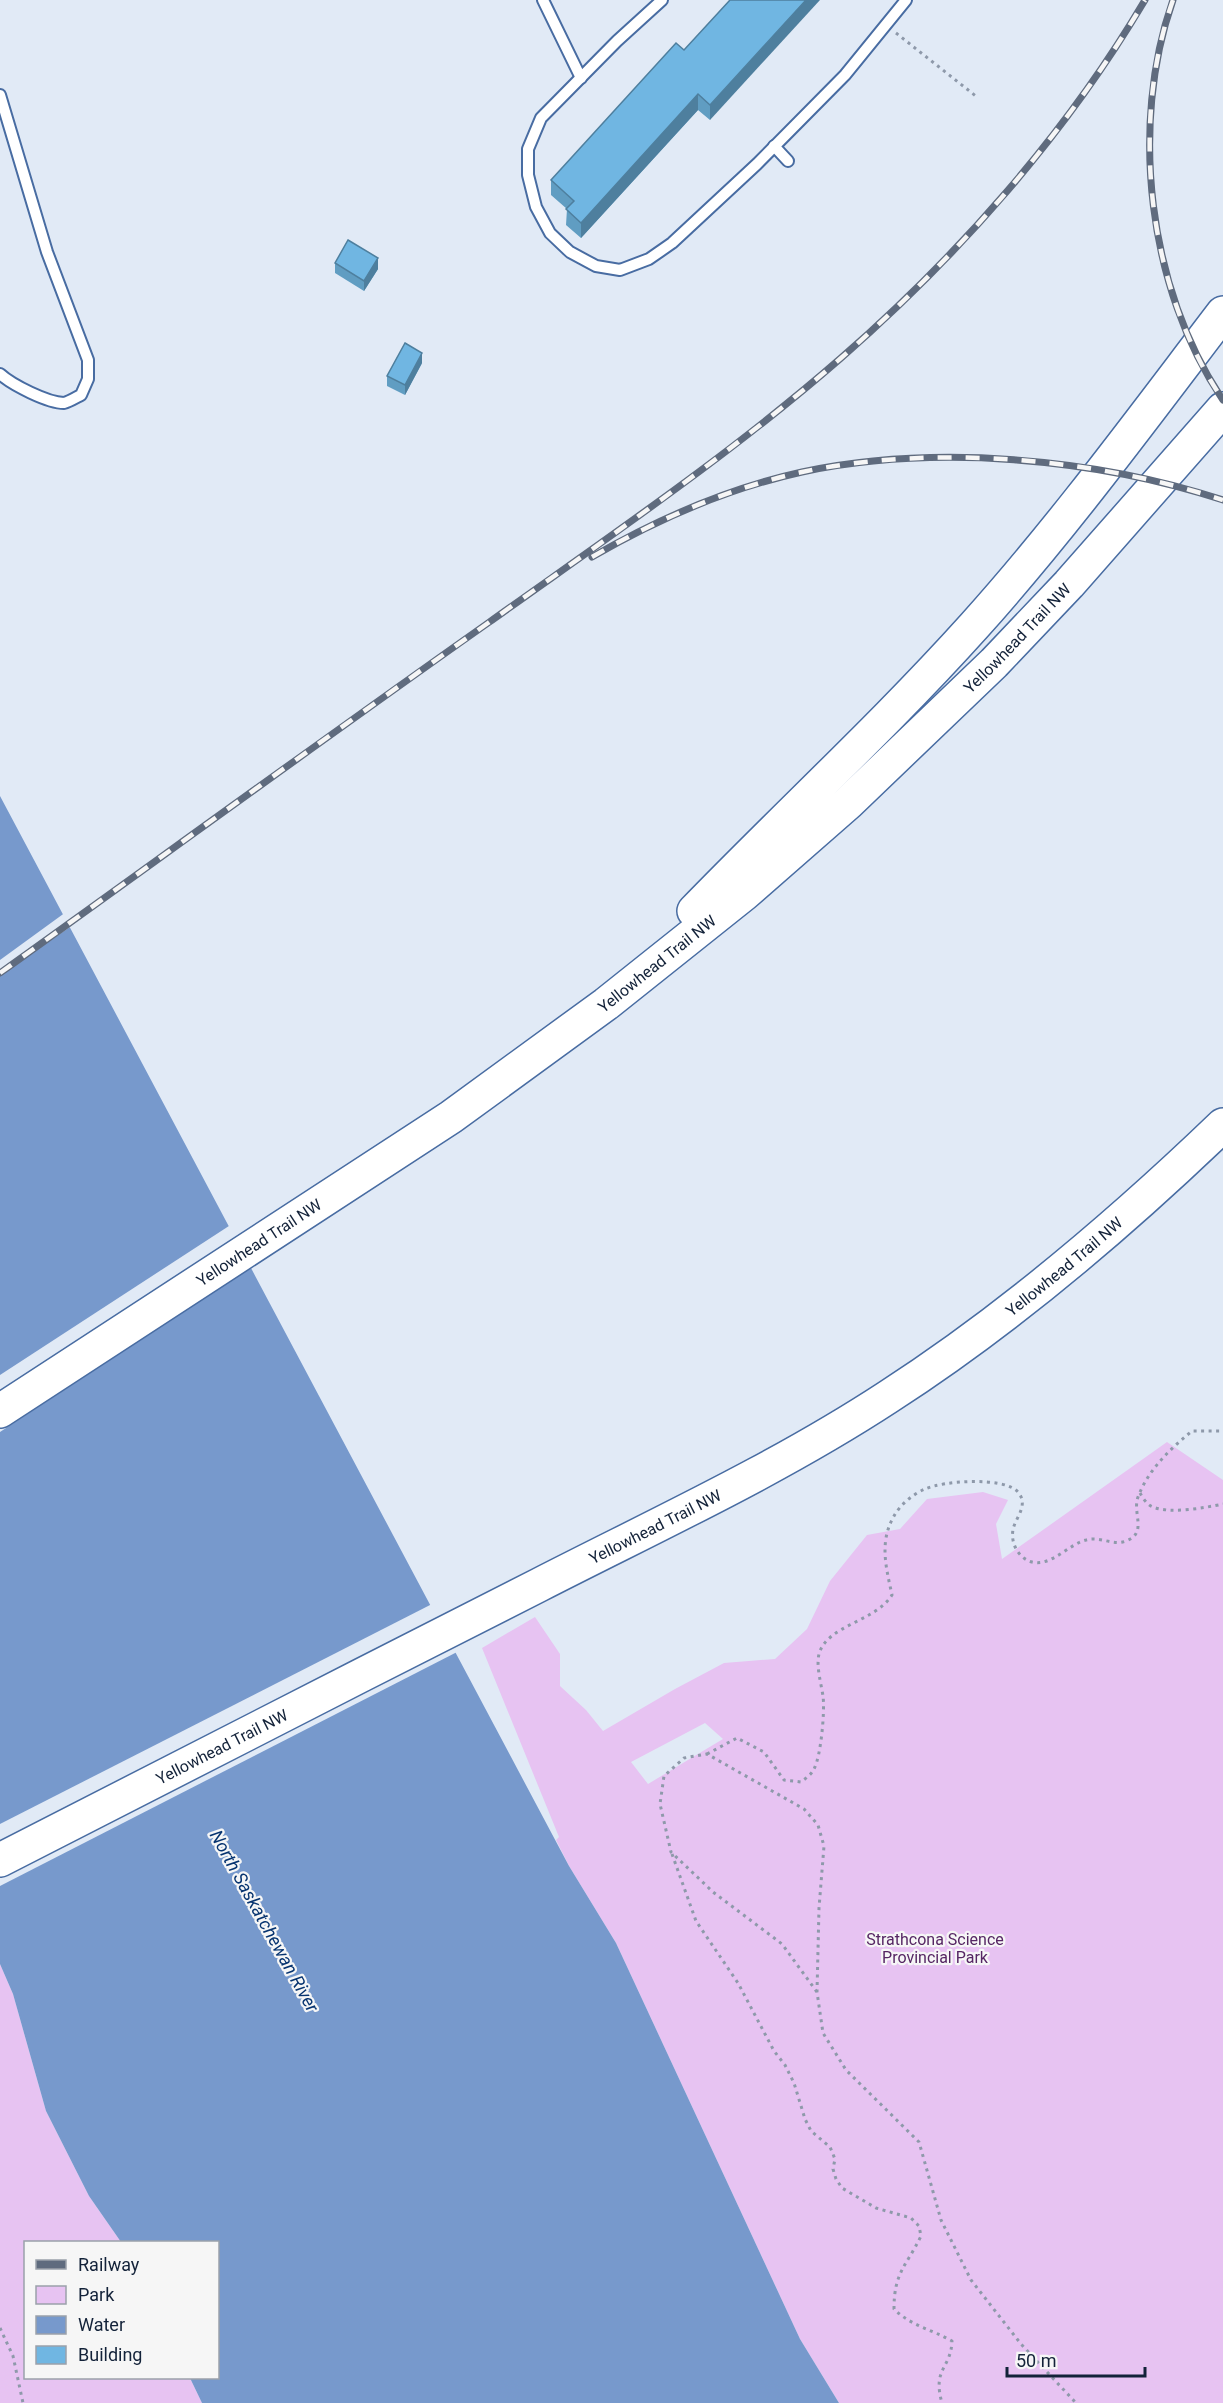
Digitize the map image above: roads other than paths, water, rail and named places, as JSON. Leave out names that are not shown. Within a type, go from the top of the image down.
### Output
[{"type":"highway","points":[[606,1004],[766,837],[898,708],[975,625],[1079,502],[1223,314]]},
{"type":"highway","name":"Yellowhead Trail NW","points":[[0,1411],[451,1117],[606,1004],[744,894],[848,803],[994,663],[1069,584],[1223,409]]},
{"type":"highway","name":"Yellowhead Trail NW","points":[[0,1860],[724,1491],[852,1420],[918,1377],[1092,1245],[1156,1189],[1223,1125]]},
{"type":"lane","points":[[543,0],[581,78]]},
{"type":"lane","points":[[662,0],[541,118],[528,149],[528,174],[536,207],[550,233],[570,252],[596,266],[620,270],[649,259],[672,243],[845,75],[906,0]]},
{"type":"lane","points":[[0,95],[47,252],[88,360],[88,379],[81,395],[65,403],[36,395],[7,381],[0,374]]},
{"type":"lane","points":[[774,146],[788,161]]},
{"type":"water","name":"North Saskatchewan River","points":[[0,796],[569,1866],[616,1943],[800,2339],[839,2403],[202,2403],[190,2379],[219,2379],[219,2241],[120,2241],[89,2196],[46,2111],[13,1994],[0,1964]]},
{"type":"railway","points":[[0,973],[667,495],[799,394],[927,278],[1007,191],[1081,98],[1145,0]]},
{"type":"railway","points":[[1173,0],[1159,49],[1152,100],[1150,152],[1153,206],[1163,258],[1177,309],[1198,356],[1223,400]]},
{"type":"railway","points":[[592,557],[667,518],[720,496],[802,472],[853,463],[959,457],[1068,465],[1122,474],[1223,500]]},
{"type":"park label","name":"Strathcona Science Provincial Park","points":[[935,1948]]}]
